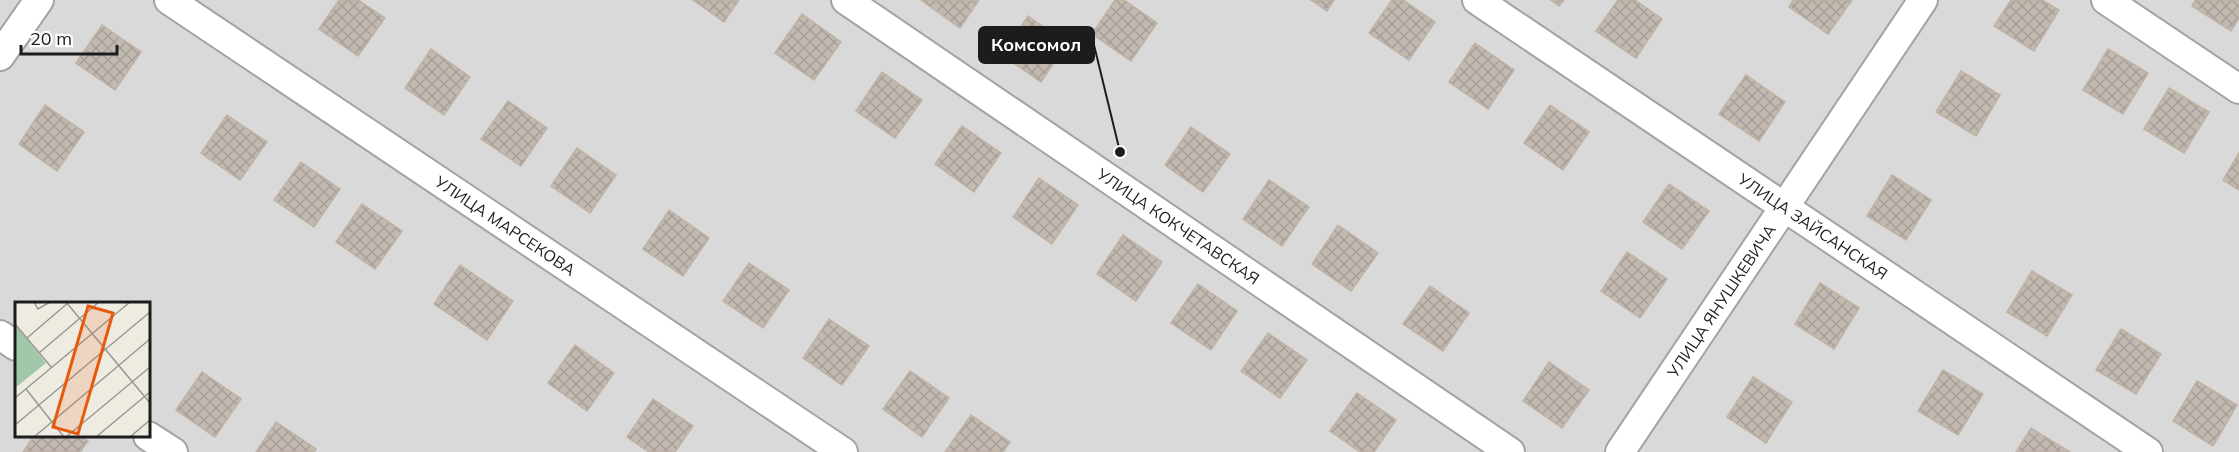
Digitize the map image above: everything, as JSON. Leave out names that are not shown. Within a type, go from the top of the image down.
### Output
[{"type":"street","points":[[0,56],[39,0]]},
{"type":"street","name":"УЛИЦА МАРСЕКОВА","points":[[169,0],[843,452]]},
{"type":"street","name":"УЛИЦА КОКЧЕТАВСКАЯ","points":[[846,0],[1510,452]]},
{"type":"street","name":"УЛИЦА ЗАЙСАНСКАЯ","points":[[1477,0],[2148,452]]},
{"type":"street","name":"УЛИЦА ЯНУШКЕВИЧА","points":[[1620,452],[1923,0]]},
{"type":"street","points":[[2106,0],[2239,89]]},
{"type":"street","points":[[0,335],[15,345]]},
{"type":"street","points":[[150,436],[173,452]]},
{"type":"shaded area","points":[[0,0],[2239,0],[2239,452],[0,452]]},
{"type":"building","points":[[339,0],[358,0],[385,18],[358,56],[319,29]]},
{"type":"building","points":[[693,0],[739,0],[724,22]]},
{"type":"building","points":[[921,0],[979,0],[960,28]]},
{"type":"building","points":[[1115,0],[1124,0],[1157,23],[1131,61],[1092,34]]},
{"type":"building","points":[[1311,0],[1334,0],[1327,11]]},
{"type":"building","points":[[1392,0],[1403,0],[1435,22],[1409,60],[1369,33]]},
{"type":"building","points":[[1551,0],[1564,0],[1559,6]]},
{"type":"building","points":[[1618,0],[1635,0],[1662,19],[1636,58],[1596,31]]},
{"type":"building","points":[[1793,0],[1852,0],[1828,34],[1789,7]]},
{"type":"building","points":[[2011,0],[2042,0],[2059,10],[2034,51],[1994,26]]},
{"type":"building","points":[[2195,0],[2239,0],[2239,18],[2231,31],[2192,6]]},
{"type":"building","points":[[802,14],[841,42],[814,80],[775,53]]},
{"type":"building","points":[[1028,16],[1067,43],[1041,82],[1002,55]]},
{"type":"building","points":[[102,25],[141,52],[115,90],[76,63]]},
{"type":"building","points":[[1475,43],[1514,70],[1488,109],[1449,82]]},
{"type":"building","points":[[431,49],[470,77],[444,115],[405,88]]},
{"type":"building","points":[[2108,49],[2148,73],[2123,114],[2083,90]]},
{"type":"building","points":[[1961,71],[2000,95],[1976,136],[1936,112]]},
{"type":"building","points":[[882,72],[922,100],[895,138],[856,111]]},
{"type":"building","points":[[1746,75],[1785,102],[1759,141],[1719,114]]},
{"type":"building","points":[[2169,88],[2209,112],[2184,153],[2144,129]]},
{"type":"building","points":[[508,101],[547,128],[521,166],[481,139]]},
{"type":"building","points":[[45,105],[84,132],[57,171],[19,144]]},
{"type":"building","points":[[1550,105],[1589,132],[1563,170],[1524,143]]},
{"type":"building","points":[[227,115],[267,142],[240,180],[201,153]]},
{"type":"building","points":[[962,126],[1001,153],[974,192],[935,164]]},
{"type":"building","points":[[1191,127],[1230,154],[1203,192],[1165,165]]},
{"type":"building","points":[[577,148],[616,175],[590,213],[551,186]]},
{"type":"building","points":[[2239,153],[2239,190],[2223,180]]},
{"type":"building","points":[[301,162],[340,189],[314,227],[274,200]]},
{"type":"building","points":[[1892,175],[1931,200],[1906,240],[1867,216]]},
{"type":"building","points":[[1039,178],[1078,205],[1052,244],[1013,217]]},
{"type":"building","points":[[1269,180],[1309,207],[1282,246],[1243,219]]},
{"type":"building","points":[[1669,184],[1709,211],[1682,249],[1643,222]]},
{"type":"building","points":[[362,204],[402,231],[375,269],[336,242]]},
{"type":"building","points":[[669,210],[709,238],[683,276],[643,249]]},
{"type":"building","points":[[1338,225],[1378,253],[1351,291],[1312,264]]},
{"type":"building","points":[[1123,235],[1162,262],[1136,301],[1097,274]]},
{"type":"building","points":[[1627,252],[1667,279],[1640,318],[1601,291]]},
{"type":"building","points":[[749,263],[789,290],[763,328],[723,301]]},
{"type":"building","points":[[460,265],[513,301],[487,340],[434,304]]},
{"type":"building","points":[[2032,271],[2072,295],[2047,336],[2007,312]]},
{"type":"building","points":[[1820,283],[1859,308],[1834,349],[1795,324]]},
{"type":"building","points":[[1198,284],[1237,311],[1211,350],[1171,323]]},
{"type":"building","points":[[1430,286],[1469,313],[1443,351],[1403,324]]},
{"type":"building","points":[[829,319],[869,346],[842,385],[803,358]]},
{"type":"building","points":[[2121,329],[2161,354],[2136,394],[2096,370]]},
{"type":"building","points":[[1268,333],[1307,360],[1280,398],[1241,371]]},
{"type":"building","points":[[575,345],[614,373],[587,411],[548,383]]},
{"type":"building","points":[[1549,362],[1589,390],[1562,428],[1523,401]]},
{"type":"building","points":[[1943,370],[1983,394],[1958,435],[1918,411]]},
{"type":"building","points":[[910,371],[949,398],[922,437],[883,409]]},
{"type":"building","points":[[202,372],[241,399],[215,437],[176,410]]},
{"type":"building","points":[[1753,377],[1792,402],[1766,443],[1727,417]]},
{"type":"building","points":[[2197,381],[2237,405],[2213,446],[2173,421]]},
{"type":"building","points":[[1357,393],[1396,420],[1374,452],[1360,452],[1330,431]]},
{"type":"building","points":[[653,399],[693,426],[675,452],[649,452],[627,437]]},
{"type":"building","points":[[971,415],[1010,442],[1003,452],[945,452]]},
{"type":"building","points":[[276,422],[316,449],[314,452],[256,452]]},
{"type":"building","points":[[2031,428],[2070,452],[2016,452]]},
{"type":"building","points":[[33,437],[82,437],[88,441],[80,452],[23,452]]},
{"type":"place","name":"Комсомол","points":[[1120,152]]}]
